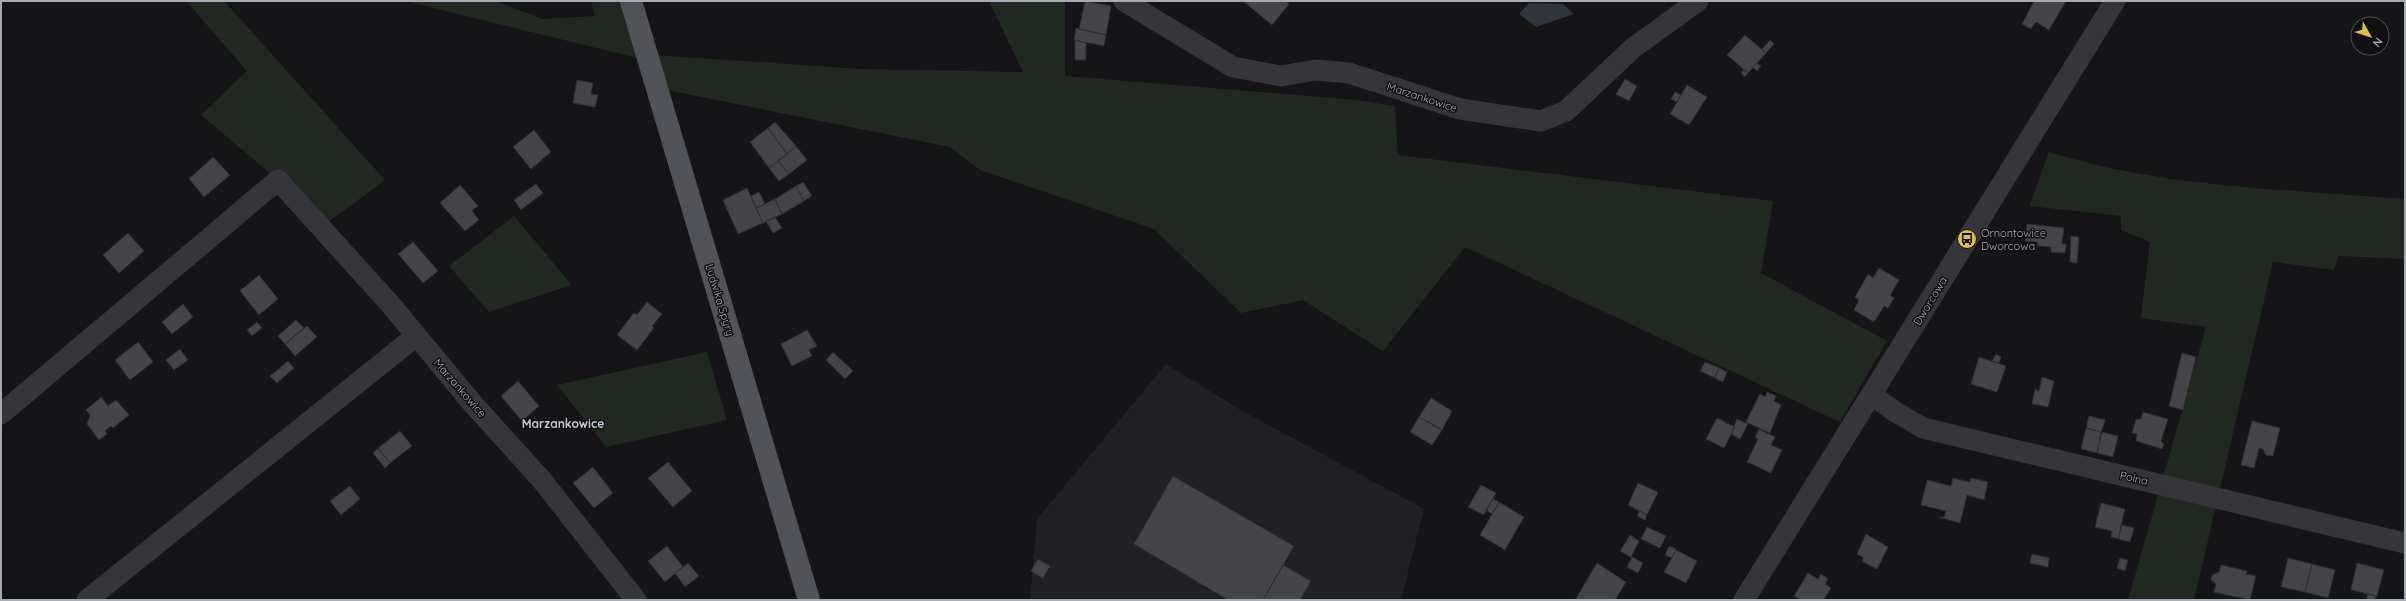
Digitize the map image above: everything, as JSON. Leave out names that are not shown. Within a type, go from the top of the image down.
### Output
[{"type":"main road","name":"Ludwika Spyry","points":[[631,1],[809,600]]},
{"type":"street","name":"Marzankowice","points":[[1124,1],[1233,67],[1281,76],[1316,70],[1349,73],[1460,109],[1541,121],[1566,111],[1633,48],[1698,1]]},
{"type":"street","name":"Dworcowa","points":[[1744,600],[2115,1]]},
{"type":"street","name":"Marzankowice","points":[[1,414],[278,180],[391,305],[473,404],[541,479],[636,600]]},
{"type":"street","points":[[87,600],[416,336]]},
{"type":"street","name":"Polna","points":[[1872,395],[1894,411],[1923,428],[2405,542]]},
{"type":"shaded area","points":[[186,1],[224,1],[385,180],[328,222],[201,115],[247,71]]},
{"type":"shaded area","points":[[405,1],[496,1],[542,19],[595,16],[591,1],[620,1],[637,58]]},
{"type":"shaded area","points":[[989,1],[1065,1],[1065,76],[1357,100],[1395,106],[1398,155],[1773,201],[1761,273],[1887,341],[1840,422],[1465,247],[1383,351],[1303,300],[1241,313],[1154,229],[980,170],[950,147],[667,90],[654,55],[861,69],[1023,72]]},
{"type":"shaded area","points":[[1529,3],[1563,4],[1574,14],[1536,27],[1519,14]]},
{"type":"shaded area","points":[[2049,152],[2092,164],[2181,180],[2271,189],[2405,199],[2405,259],[2339,256],[2334,270],[2273,262],[2194,600],[2128,600],[2206,327],[2141,318],[2150,242],[2121,230],[2121,216],[2029,206]]},
{"type":"shaded area","points":[[514,216],[572,285],[489,312],[449,266]]},
{"type":"shaded area","points":[[707,352],[727,420],[606,447],[557,385]]},
{"type":"shaded area","points":[[1166,364],[1239,409],[1424,509],[1401,600],[1030,600],[1037,519]]},
{"type":"building","points":[[1085,1],[1111,6],[1106,35],[1079,29]]},
{"type":"building","points":[[1243,1],[1285,1],[1289,4],[1272,25]]},
{"type":"building","points":[[2034,1],[2066,1],[2049,30],[2036,22],[2031,29],[2022,24]]},
{"type":"building","points":[[1076,28],[1106,35],[1104,46],[1074,40]]},
{"type":"building","points":[[1745,35],[1766,53],[1748,73],[1727,55]]},
{"type":"building","points":[[1075,40],[1086,43],[1086,60],[1075,60]]},
{"type":"building","points":[[1770,40],[1774,44],[1766,53],[1762,49]]},
{"type":"building","points":[[1757,63],[1761,66],[1757,71],[1753,67]]},
{"type":"building","points":[[1744,69],[1748,73],[1745,77],[1741,73]]},
{"type":"building","points":[[1625,79],[1637,86],[1629,101],[1616,94]]},
{"type":"building","points":[[577,80],[593,83],[591,94],[598,95],[595,107],[573,103]]},
{"type":"building","points":[[1687,85],[1707,97],[1689,125],[1670,114]]},
{"type":"building","points":[[1675,92],[1681,95],[1677,102],[1671,99]]},
{"type":"building","points":[[775,122],[796,146],[787,154],[768,128]]},
{"type":"building","points":[[768,128],[787,154],[769,168],[750,142]]},
{"type":"building","points":[[534,130],[551,152],[531,169],[513,147]]},
{"type":"building","points":[[796,146],[807,160],[789,174],[778,161]]},
{"type":"building","points":[[213,157],[230,175],[204,197],[189,179]]},
{"type":"building","points":[[778,161],[789,174],[779,181],[769,168]]},
{"type":"building","points":[[803,182],[812,196],[804,201],[796,186]]},
{"type":"building","points":[[536,184],[543,193],[521,210],[514,200]]},
{"type":"building","points":[[460,185],[478,206],[472,211],[479,220],[465,231],[440,203]]},
{"type":"building","points":[[796,186],[804,201],[782,214],[775,199]]},
{"type":"building","points":[[747,188],[763,223],[738,234],[723,200]]},
{"type":"building","points":[[759,192],[765,204],[756,208],[751,196]]},
{"type":"building","points":[[775,199],[782,214],[763,223],[756,208]]},
{"type":"building","points":[[775,217],[782,228],[773,233],[766,221]]},
{"type":"building","points":[[2027,224],[2064,228],[2062,244],[2066,244],[2065,253],[2051,252],[2051,247],[2038,246],[2037,242],[2025,241]]},
{"type":"building","points":[[128,233],[144,251],[119,273],[103,255]]},
{"type":"building","points":[[2071,236],[2079,237],[2077,263],[2070,262]]},
{"type":"building","points":[[413,242],[438,271],[423,283],[398,254]]},
{"type":"building","points":[[1879,268],[1899,280],[1890,296],[1894,298],[1888,308],[1884,306],[1874,322],[1854,310],[1859,300],[1855,297],[1868,274],[1873,278]]},
{"type":"building","points":[[259,275],[278,299],[259,315],[240,291]]},
{"type":"building","points":[[647,302],[662,314],[652,326],[654,328],[637,350],[617,335],[634,313],[637,315]]},
{"type":"building","points":[[183,304],[193,317],[172,334],[162,322]]},
{"type":"building","points":[[296,320],[304,328],[285,344],[278,336]]},
{"type":"building","points":[[257,322],[262,328],[252,336],[247,330]]},
{"type":"building","points":[[307,326],[317,337],[295,356],[285,344]]},
{"type":"building","points":[[807,330],[817,346],[809,350],[812,356],[792,366],[781,344]]},
{"type":"building","points":[[138,342],[153,362],[130,380],[115,360]]},
{"type":"building","points":[[180,349],[188,360],[174,370],[166,360]]},
{"type":"building","points":[[833,352],[853,371],[845,379],[826,360]]},
{"type":"building","points":[[2182,353],[2196,357],[2183,410],[2169,406]]},
{"type":"building","points":[[1996,354],[2001,357],[1999,363],[1992,361]]},
{"type":"building","points":[[1979,357],[2006,366],[1997,392],[1971,384]]},
{"type":"building","points":[[288,361],[294,368],[277,383],[270,376]]},
{"type":"building","points":[[1705,362],[1719,368],[1715,378],[1700,371]]},
{"type":"building","points":[[1719,368],[1727,372],[1723,382],[1715,378]]},
{"type":"building","points":[[2042,377],[2054,381],[2048,407],[2032,404],[2035,389],[2039,391]]},
{"type":"building","points":[[518,381],[539,406],[522,421],[501,396]]},
{"type":"building","points":[[1767,392],[1776,396],[1774,401],[1781,405],[1770,433],[1746,422],[1760,394],[1765,397]]},
{"type":"building","points":[[101,397],[108,406],[116,400],[129,415],[113,428],[111,426],[105,431],[107,434],[99,440],[87,424],[90,415],[86,410]]},
{"type":"building","points":[[1431,398],[1452,411],[1442,430],[1419,417]]},
{"type":"building","points":[[2143,412],[2168,419],[2161,441],[2164,444],[2162,449],[2136,441],[2137,434],[2132,433],[2136,419],[2141,419]]},
{"type":"building","points":[[2089,416],[2105,420],[2101,432],[2086,428]]},
{"type":"building","points":[[1419,417],[1442,430],[1432,445],[1410,432]]},
{"type":"building","points":[[1717,418],[1735,427],[1724,448],[1706,439]]},
{"type":"building","points":[[1737,419],[1748,424],[1740,439],[1731,434]]},
{"type":"building","points":[[2252,421],[2280,428],[2273,456],[2266,455],[2263,449],[2259,448],[2254,468],[2241,465]]},
{"type":"building","points":[[2086,428],[2101,432],[2097,453],[2081,449]]},
{"type":"building","points":[[1759,429],[1775,437],[1771,445],[1782,450],[1771,473],[1747,462],[1758,439],[1755,437]]},
{"type":"building","points":[[400,431],[412,446],[390,463],[378,448]]},
{"type":"building","points":[[2102,432],[2118,436],[2113,457],[2097,453]]},
{"type":"building","points":[[378,448],[390,463],[385,468],[373,453]]},
{"type":"building","points":[[668,462],[692,491],[673,507],[648,478]]},
{"type":"building","points":[[593,467],[613,493],[594,508],[573,483]]},
{"type":"building","points":[[1173,476],[1294,546],[1263,600],[1228,600],[1134,544]]},
{"type":"building","points":[[1953,478],[1970,482],[1971,478],[1988,482],[1984,500],[1967,495],[1960,523],[1939,517],[1944,517],[1946,511],[1921,505],[1927,480],[1951,486]]},
{"type":"building","points":[[1638,483],[1658,492],[1647,515],[1628,505]]},
{"type":"building","points":[[1481,485],[1496,493],[1484,515],[1468,507]]},
{"type":"building","points":[[350,486],[360,499],[341,515],[330,501]]},
{"type":"building","points":[[1493,499],[1499,502],[1492,514],[1486,510]]},
{"type":"building","points":[[1499,502],[1524,517],[1505,550],[1480,535]]},
{"type":"building","points":[[2101,503],[2125,509],[2118,539],[2111,537],[2112,531],[2095,527]]},
{"type":"building","points":[[1640,511],[1647,515],[1645,520],[1637,516]]},
{"type":"building","points":[[2122,525],[2134,528],[2130,542],[2118,539]]},
{"type":"building","points":[[1647,527],[1666,536],[1660,548],[1641,539]]},
{"type":"building","points":[[1866,534],[1888,547],[1877,569],[1863,562],[1863,557],[1857,554]]},
{"type":"building","points":[[1630,535],[1639,541],[1631,557],[1620,551]]},
{"type":"building","points":[[667,546],[683,567],[665,582],[648,561]]},
{"type":"building","points":[[1669,546],[1676,549],[1672,558],[1665,555]]},
{"type":"building","points":[[1676,550],[1697,561],[1686,583],[1664,572]]},
{"type":"building","points":[[2032,554],[2049,558],[2048,567],[2030,563]]},
{"type":"building","points":[[1632,557],[1643,563],[1638,573],[1627,567]]},
{"type":"building","points":[[2120,558],[2128,560],[2125,571],[2117,568]]},
{"type":"building","points":[[2288,558],[2312,564],[2305,592],[2281,587]]},
{"type":"building","points":[[1038,559],[1050,566],[1043,578],[1031,571]]},
{"type":"building","points":[[688,563],[699,576],[685,587],[675,573]]},
{"type":"building","points":[[1597,563],[1626,582],[1615,600],[1575,600]]},
{"type":"building","points":[[2357,563],[2384,570],[2377,596],[2351,590]]},
{"type":"building","points":[[2312,564],[2335,570],[2328,598],[2305,592]]},
{"type":"building","points":[[1283,565],[1311,581],[1300,600],[1263,600]]},
{"type":"building","points":[[2221,565],[2247,571],[2246,574],[2256,576],[2250,600],[2214,592],[2216,584],[2211,580],[2212,575],[2219,572]]},
{"type":"building","points":[[1808,573],[1818,579],[1821,574],[1828,579],[1825,584],[1831,588],[1824,600],[1801,600],[1794,596]]},
{"type":"building","points":[[2368,594],[2376,596],[2375,600],[2366,600]]},
{"type":"place","name":"Ornontowice Dworcowa","points":[[1967,239]]},
{"type":"district","name":"Marzankowice","points":[[563,424]]}]
